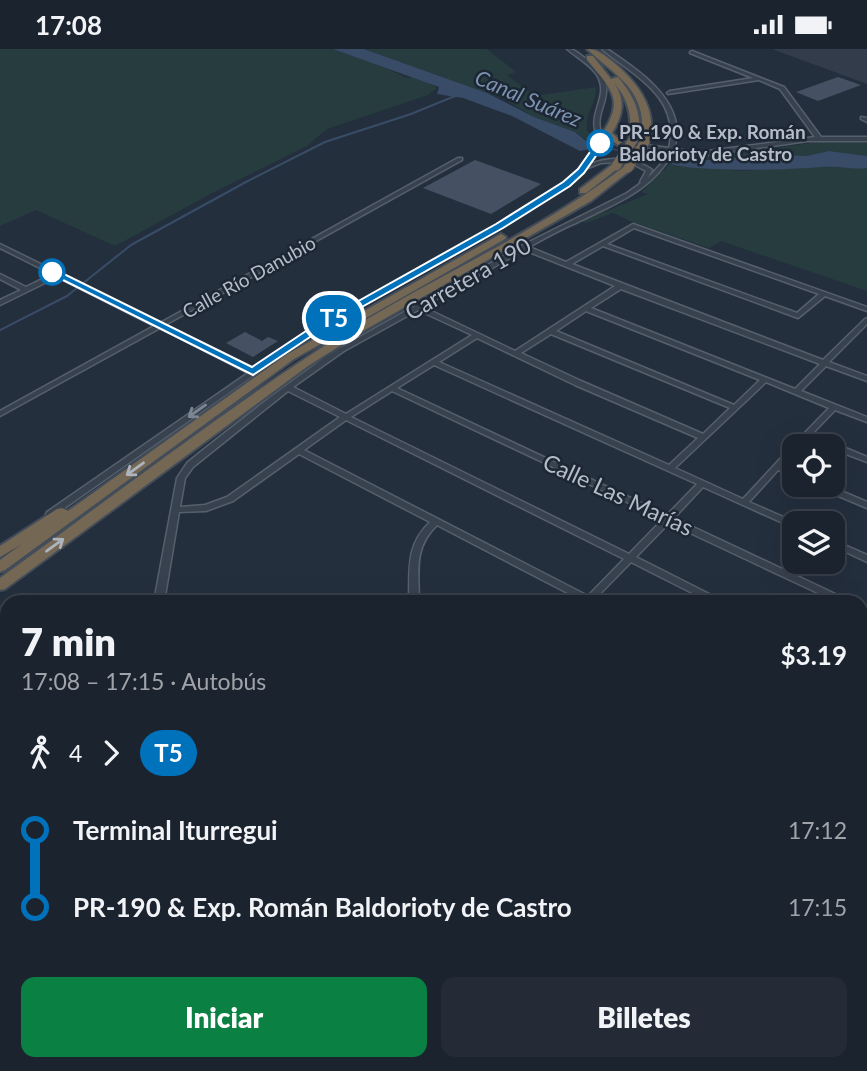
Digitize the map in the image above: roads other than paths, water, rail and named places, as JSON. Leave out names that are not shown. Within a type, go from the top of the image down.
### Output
[{"type":"highway","points":[[0,586],[304,364],[370,323],[588,199],[645,142],[648,117],[642,98],[626,78],[591,53],[579,49]]},
{"type":"highway","points":[[591,53],[616,91],[619,110],[605,137]]},
{"type":"highway","points":[[0,567],[314,342],[622,167],[633,140],[636,115],[631,99],[591,53]]},
{"type":"highway","points":[[595,127],[605,137],[618,142]]},
{"type":"highway","points":[[0,549],[64,510],[102,494]]},
{"type":"street","points":[[569,49],[597,72],[604,86],[605,94],[595,127]]},
{"type":"street","points":[[605,49],[651,85],[664,101],[674,129],[670,153]]},
{"type":"street","points":[[692,52],[782,88],[795,110],[819,138]]},
{"type":"street","points":[[670,93],[758,79]]},
{"type":"street","points":[[581,171],[605,137]]},
{"type":"street","points":[[618,142],[670,153],[708,154],[819,138],[867,139]]},
{"type":"street","name":"Carretera 190","points":[[160,595],[181,478],[190,465],[331,357],[523,247],[641,187],[663,165],[670,153]]},
{"type":"street","points":[[593,155],[663,165]]},
{"type":"street","name":"Calle Río Danubio","points":[[0,414],[460,159]]},
{"type":"street","points":[[0,549],[340,314],[500,226],[596,162],[606,159],[643,166],[649,170],[641,187]]},
{"type":"street","points":[[566,265],[629,227],[637,227],[867,309]]},
{"type":"street","points":[[602,244],[798,316],[825,293]]},
{"type":"street","points":[[0,246],[253,372]]},
{"type":"street","points":[[523,247],[867,379]]},
{"type":"street","points":[[0,303],[57,274]]},
{"type":"street","points":[[0,276],[26,290]]},
{"type":"street","points":[[515,354],[620,286]]},
{"type":"street","points":[[418,307],[515,354],[703,437]]},
{"type":"street","points":[[585,308],[867,420]]},
{"type":"street","points":[[796,392],[867,320]]},
{"type":"street","points":[[550,331],[735,408]]},
{"type":"street","points":[[175,510],[206,508],[230,499],[347,417],[477,335]]},
{"type":"street","points":[[433,362],[782,519]]},
{"type":"street","points":[[670,469],[764,380]]},
{"type":"street","points":[[288,388],[704,595]]},
{"type":"street","name":"Calle Las Marías","points":[[391,388],[830,595]]},
{"type":"street","points":[[808,434],[834,407]]},
{"type":"street","points":[[299,451],[576,595]]},
{"type":"street","points":[[845,451],[867,460]]},
{"type":"street","points":[[744,502],[782,463]]},
{"type":"street","points":[[778,467],[782,469]]},
{"type":"street","points":[[593,595],[702,484]]},
{"type":"street","points":[[845,496],[867,505]]},
{"type":"street","points":[[414,595],[415,550],[422,533],[435,521]]},
{"type":"street","points":[[845,549],[867,559]]},
{"type":"water","points":[[333,49],[364,49],[487,93],[534,117],[575,132],[590,144],[654,157],[697,160],[720,160],[761,154],[806,156],[829,151],[867,156],[867,168],[696,168],[623,151],[580,151],[512,116],[463,98],[437,94],[439,87]]},
{"type":"waterway","points":[[0,330],[67,296],[131,245],[246,182],[325,142],[411,114],[455,96]]},
{"type":"place","name":"PR-190 & Exp. Román Baldorioty de Castro","points":[[600,143]]},
{"type":"water label","name":"Canal Suárez","points":[[528,99]]}]
